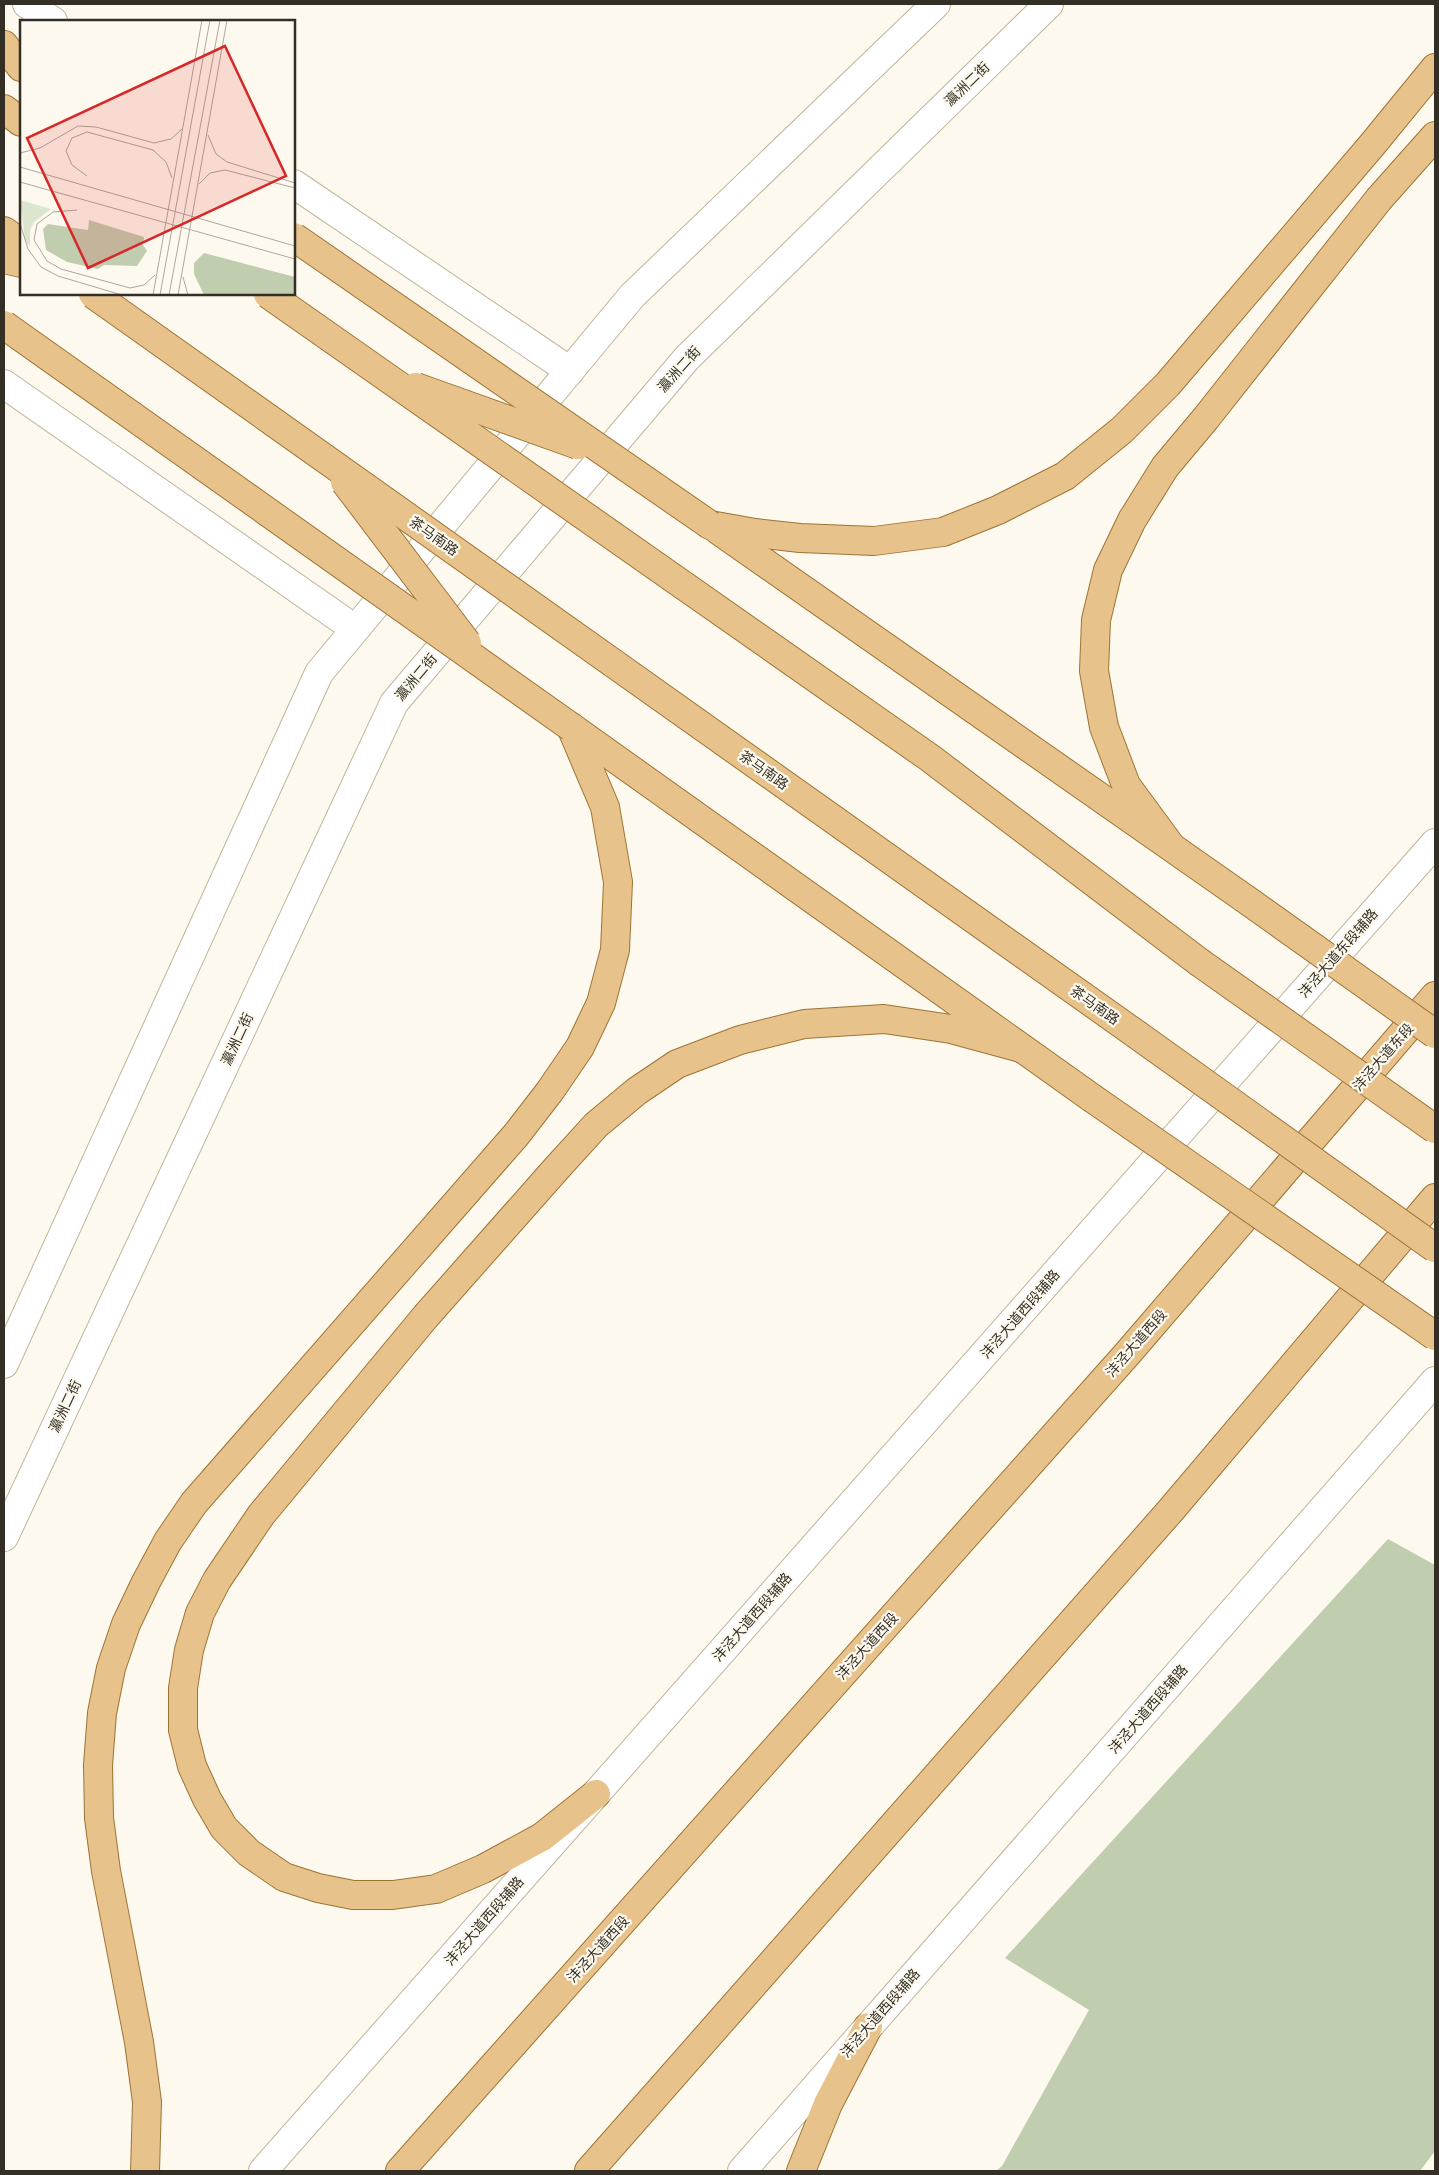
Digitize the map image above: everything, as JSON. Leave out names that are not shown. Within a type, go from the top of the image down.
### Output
[{"type":"main road","points":[[4,37],[20,48]]},
{"type":"main road","points":[[4,45],[20,65]]},
{"type":"main road","points":[[710,525],[791,537],[874,541],[943,532],[998,510],[1065,476],[1122,430],[1168,384],[1372,145],[1435,68]]},
{"type":"main road","points":[[4,109],[20,121]]},
{"type":"main road","points":[[1170,846],[1126,785],[1104,727],[1094,671],[1096,620],[1108,570],[1132,520],[1165,467],[1379,199],[1435,136]]},
{"type":"main road","points":[[4,231],[20,242]]},
{"type":"main road","points":[[295,238],[1170,846],[1435,1034]]},
{"type":"main road","points":[[4,258],[20,263]]},
{"type":"main road","name":"茶马南路","points":[[94,295],[1435,1248]]},
{"type":"main road","points":[[269,295],[930,758],[1199,962],[1435,1129]]},
{"type":"main road","points":[[4,325],[1021,1048],[1435,1336]]},
{"type":"main road","points":[[382,374],[615,459]]},
{"type":"main road","points":[[329,461],[483,665]]},
{"type":"main road","points":[[145,2171],[147,2102],[139,2042],[116,1924],[99,1818],[98,1766],[102,1713],[111,1668],[126,1624],[146,1582],[168,1541],[194,1503],[516,1135],[550,1091],[580,1047],[601,1003],[615,950],[618,882],[605,806],[572,727]]},
{"type":"main road","name":"沣泾大道东段","points":[[1330,1118],[1435,996]]},
{"type":"main road","points":[[596,1794],[542,1837],[483,1869],[436,1889],[393,1895],[353,1895],[284,1877],[249,1852],[224,1828],[207,1799],[192,1766],[184,1730],[183,1688],[189,1650],[200,1613],[217,1580],[261,1515],[426,1316],[596,1125],[637,1091],[677,1064],[740,1040],[804,1024],[884,1019],[951,1029],[1021,1048]]},
{"type":"main road","name":"沣泾大道西段","points":[[400,2171],[1115,1367],[1330,1118]]},
{"type":"main road","points":[[589,2171],[1171,1510],[1435,1198]]},
{"type":"main road","points":[[801,2171],[828,2104],[868,2027]]},
{"type":"street","points":[[27,4],[51,20]]},
{"type":"street","points":[[4,1364],[319,673],[632,296],[936,4]]},
{"type":"street","name":"瀛洲二街","points":[[4,1537],[394,704],[687,358],[1049,4]]},
{"type":"street","points":[[295,185],[570,371]]},
{"type":"street","points":[[4,384],[355,629]]},
{"type":"street","name":"沣泾大道东段辅路","points":[[1241,1063],[1435,843]]},
{"type":"street","name":"沣泾大道西段辅路","points":[[263,2171],[1241,1063]]},
{"type":"street","name":"沣泾大道西段辅路","points":[[742,2171],[1435,1381]]},
{"type":"green space","points":[[1388,1539],[1435,1565],[1435,2151],[1420,2171],[996,2171],[1002,2166],[1089,2010],[1005,1958]]}]
